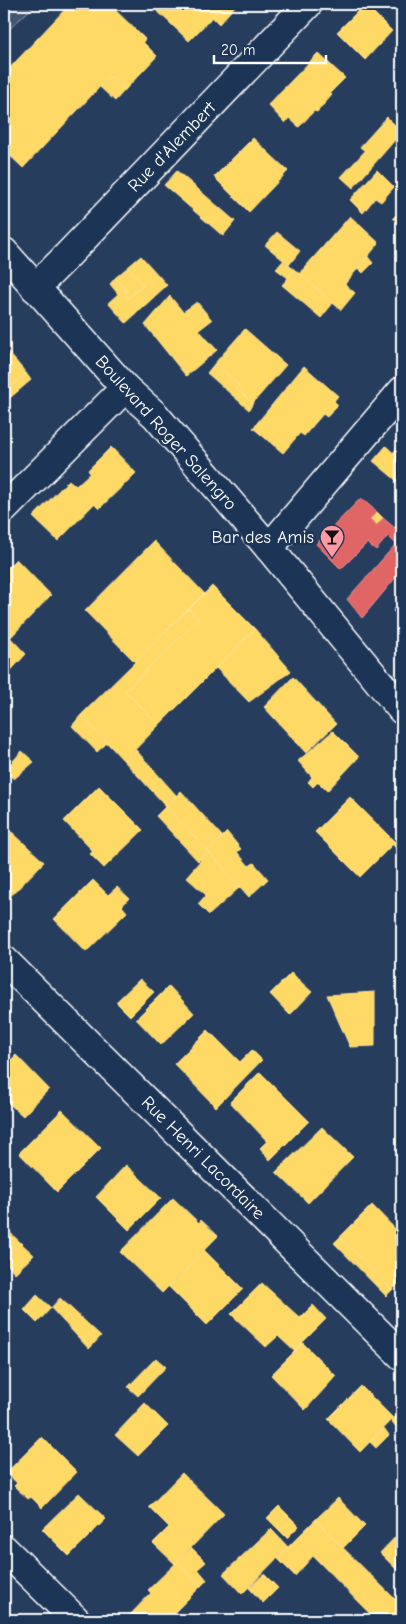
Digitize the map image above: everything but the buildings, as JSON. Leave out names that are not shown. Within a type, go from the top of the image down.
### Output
[{"type":"street","name":"Rue d'Alembert","points":[[35,288],[308,4]]},
{"type":"street","name":"Boulevard Roger Salengro","points":[[4,252],[125,388],[155,415],[269,548],[402,710]]},
{"type":"street","points":[[4,509],[125,388]]},
{"type":"street","points":[[269,548],[402,391]]},
{"type":"street","name":"Rue Henri Lacordaire","points":[[4,960],[402,1356]]},
{"type":"street","points":[[4,1549],[76,1620]]},
{"type":"shaded area","points":[[4,4],[36,4],[4,34]]},
{"type":"place","name":"Bar des Amis","points":[[332,558]]}]
